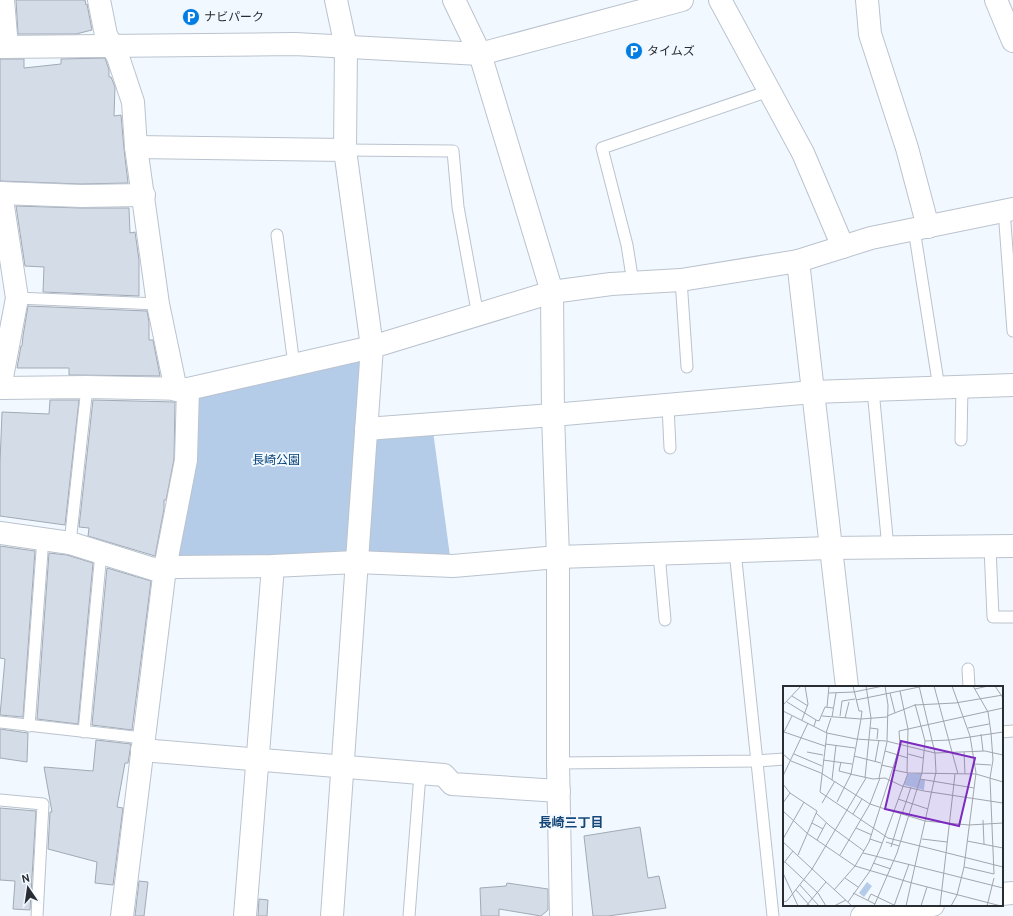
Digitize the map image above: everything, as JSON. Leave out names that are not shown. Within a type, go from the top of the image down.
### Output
[{"type":"street","points":[[3,0],[4,47],[295,44],[480,54],[682,0]]},
{"type":"street","points":[[99,0],[106,35],[118,57],[133,102],[136,148],[144,195],[158,304],[182,389],[186,460],[165,568],[142,744],[122,916]]},
{"type":"street","points":[[332,916],[372,347],[345,150],[346,47],[336,0]]},
{"type":"street","points":[[454,0],[480,54],[552,292],[558,556],[558,763],[561,916]]},
{"type":"street","points":[[720,0],[804,153],[843,247]]},
{"type":"street","points":[[867,0],[870,34],[907,148],[921,228]]},
{"type":"street","points":[[996,0],[1013,41]]},
{"type":"street","points":[[136,148],[345,150]]},
{"type":"street","points":[[144,195],[81,196],[0,193],[17,298],[2,367],[0,388],[87,387],[182,389],[372,347],[478,316],[552,292],[581,287],[681,280],[798,261],[871,238],[1009,209]]},
{"type":"street","points":[[798,261],[847,686]]},
{"type":"street","points":[[366,429],[554,416],[813,392],[1013,385]]},
{"type":"street","points":[[0,533],[70,543],[153,569],[176,567],[273,566],[356,562],[454,566],[558,556],[830,548],[1013,546]]},
{"type":"street","points":[[245,916],[273,566]]},
{"type":"street","points":[[142,744],[257,759],[444,775],[452,784],[559,791]]},
{"type":"street","points":[[1003,894],[1013,893]]},
{"type":"street","points":[[870,913],[925,906]]},
{"type":"lane","points":[[633,283],[627,245],[602,148],[769,90]]},
{"type":"lane","points":[[345,150],[453,151],[458,207],[478,316]]},
{"type":"lane","points":[[1009,209],[1013,331]]},
{"type":"lane","points":[[921,228],[939,388]]},
{"type":"lane","points":[[277,235],[294,365]]},
{"type":"lane","points":[[681,280],[687,367]]},
{"type":"lane","points":[[17,298],[158,304]]},
{"type":"lane","points":[[70,543],[87,387]]},
{"type":"lane","points":[[961,440],[962,387]]},
{"type":"lane","points":[[873,390],[888,548]]},
{"type":"lane","points":[[668,406],[670,448]]},
{"type":"lane","points":[[29,726],[43,538]]},
{"type":"lane","points":[[990,547],[993,617],[1013,617]]},
{"type":"lane","points":[[735,551],[772,916]]},
{"type":"lane","points":[[84,732],[101,553]]},
{"type":"lane","points":[[659,554],[665,620]]},
{"type":"lane","points":[[968,669],[969,686]]},
{"type":"lane","points":[[0,722],[84,732],[142,744]]},
{"type":"lane","points":[[1003,732],[1013,731]]},
{"type":"lane","points":[[558,763],[783,759]]},
{"type":"lane","points":[[409,916],[420,774]]},
{"type":"lane","points":[[0,800],[43,804],[37,916]]},
{"type":"green space","name":"長崎公園","points":[[372,347],[350,554],[345,558],[179,555],[192,403],[203,392]]},
{"type":"green space","points":[[432,424],[450,556],[364,557],[366,429]]},
{"type":"building","points":[[16,0],[85,0],[92,30],[76,34],[18,34]]},
{"type":"building","points":[[105,58],[109,70],[109,77],[111,77],[115,87],[114,116],[121,115],[128,183],[81,184],[0,181],[0,59],[24,59],[24,68],[61,64],[61,59]]},
{"type":"building","points":[[16,206],[129,208],[130,233],[135,232],[139,260],[139,296],[43,292],[44,267],[25,266]]},
{"type":"building","points":[[28,306],[147,311],[149,322],[149,340],[153,340],[160,376],[69,375],[69,368],[17,368]]},
{"type":"building","points":[[50,400],[79,400],[65,525],[0,516],[2,412],[49,414]]},
{"type":"building","points":[[93,400],[175,402],[174,459],[166,500],[164,500],[164,509],[155,556],[88,536],[89,528],[79,527]]},
{"type":"building","points":[[0,546],[35,551],[23,717],[0,715],[5,659],[0,658]]},
{"type":"building","points":[[49,553],[67,555],[93,563],[78,724],[37,719]]},
{"type":"building","points":[[107,568],[151,581],[132,730],[92,725]]},
{"type":"building","points":[[0,729],[28,733],[27,762],[0,758]]},
{"type":"building","points":[[96,740],[131,744],[128,763],[125,763],[117,807],[123,808],[113,885],[95,883],[97,862],[48,849],[50,812],[52,812],[44,767],[93,771]]},
{"type":"building","points":[[0,808],[36,811],[30,910],[13,909],[15,881],[0,880]]},
{"type":"building","points":[[640,827],[648,878],[659,876],[666,908],[608,916],[593,916],[584,836]]},
{"type":"building","points":[[139,881],[148,882],[144,916],[135,916]]},
{"type":"building","points":[[507,883],[548,889],[548,910],[541,916],[499,909],[499,916],[481,916],[480,888],[506,886]]},
{"type":"building","points":[[259,899],[268,900],[267,916],[258,916]]},
{"type":"place","name":"ナビパーク","points":[[191,17]]},
{"type":"place","name":"タイムズ","points":[[634,51]]},
{"type":"district","name":"長崎三丁目","points":[[571,822]]}]
